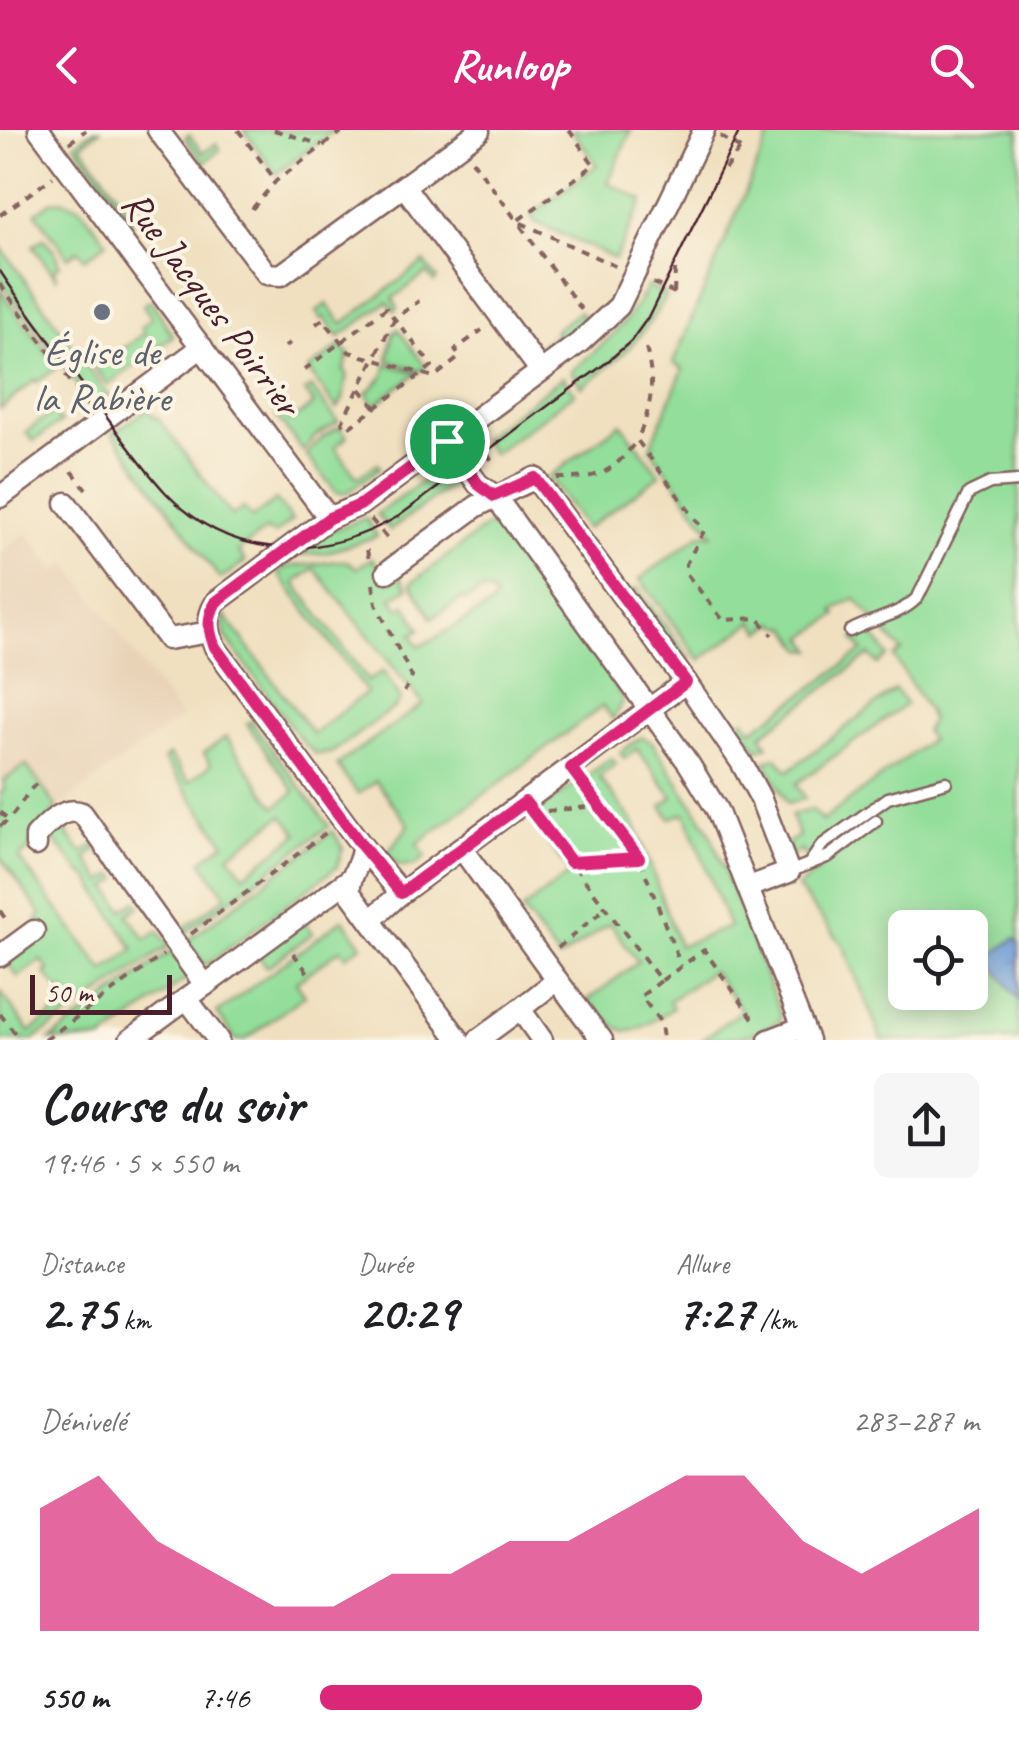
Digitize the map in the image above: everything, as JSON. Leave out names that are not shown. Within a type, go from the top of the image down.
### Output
[{"type":"street","name":"Rue Jacques Poirrier","points":[[39,130],[329,518]]},
{"type":"street","points":[[158,130],[266,274],[282,276],[479,130]]},
{"type":"street","points":[[401,893],[360,863],[344,819],[215,647],[210,612],[216,602],[329,518],[360,505],[579,343],[619,306],[706,130]]},
{"type":"street","points":[[404,186],[540,370]]},
{"type":"street","points":[[0,497],[202,348]]},
{"type":"street","points":[[447,441],[478,484],[494,496],[651,708],[716,810],[805,1034],[764,1032]]},
{"type":"street","points":[[387,572],[494,496],[535,478],[686,682],[753,784],[799,868],[748,888]]},
{"type":"street","points":[[66,503],[168,639],[210,632]]},
{"type":"street","points":[[371,920],[401,893],[686,682]]},
{"type":"street","points":[[36,844],[36,836],[65,812],[72,809],[82,813],[205,986]]},
{"type":"street","points":[[462,850],[602,1040]]},
{"type":"street","points":[[360,863],[350,893],[459,1040]]},
{"type":"street","points":[[130,1040],[360,863]]},
{"type":"street","points":[[0,956],[34,931]]},
{"type":"street","points":[[478,1040],[556,980]]},
{"type":"street","points":[[188,999],[218,1040]]},
{"type":"street","points":[[520,1010],[542,1040]]},
{"type":"lane","points":[[850,632],[906,608],[918,596],[969,493],[990,484],[1019,481]]},
{"type":"lane","points":[[799,868],[822,845],[888,798],[946,782]]},
{"type":"lane","points":[[799,868],[829,856],[876,821]]},
{"type":"path","points":[[238,130],[276,181]]},
{"type":"path","points":[[274,130],[324,146]]},
{"type":"path","points":[[252,210],[276,181],[344,130]]},
{"type":"path","points":[[518,221],[594,164],[569,130]]},
{"type":"path","points":[[706,130],[743,151],[725,169]]},
{"type":"path","points":[[460,144],[590,320]]},
{"type":"path","points":[[0,216],[58,174]]},
{"type":"path","points":[[252,196],[257,204]]},
{"type":"path","points":[[518,221],[676,294],[676,270]]},
{"type":"path","points":[[0,284],[87,404],[97,425]]},
{"type":"path","points":[[304,370],[386,308],[394,318],[432,366],[347,429],[342,422],[394,318],[419,300]]},
{"type":"path","points":[[316,324],[323,319],[350,352],[434,377],[460,358],[454,350],[482,330]]},
{"type":"path","points":[[535,478],[584,479],[600,475],[622,461],[648,418],[653,389],[646,348]]},
{"type":"path","points":[[359,388],[376,408]]},
{"type":"path","points":[[467,426],[492,461]]},
{"type":"path","points":[[637,440],[704,531],[686,564],[686,573],[722,620],[758,618],[772,635]]},
{"type":"path","points":[[72,471],[86,489]]},
{"type":"path","points":[[360,505],[387,538]]},
{"type":"path","points":[[368,550],[376,604],[412,677],[404,692]]},
{"type":"path","points":[[571,768],[639,858],[681,966]]},
{"type":"path","points":[[0,826],[9,820],[23,794],[38,782]]},
{"type":"path","points":[[600,806],[533,812],[661,981]]},
{"type":"path","points":[[0,812],[9,820]]},
{"type":"path","points":[[46,1040],[344,819]]},
{"type":"path","points":[[571,862],[639,858]]},
{"type":"path","points":[[543,961],[606,908]]},
{"type":"path","points":[[663,1040],[661,1023],[641,996],[704,950],[764,1032]]},
{"type":"path","points":[[293,953],[308,973]]},
{"type":"path","points":[[0,1014],[20,1040]]},
{"type":"shaded area","points":[[27,532],[56,571],[67,563],[181,717],[57,808],[26,765],[0,794],[0,553]]},
{"type":"green space","points":[[100,130],[81,145],[135,218],[131,221],[75,144]]},
{"type":"green space","points":[[244,130],[335,130],[276,174]]},
{"type":"green space","points":[[572,130],[631,130],[608,183],[643,200],[615,259],[535,222],[531,215],[597,165]]},
{"type":"green space","points":[[772,130],[785,134],[788,130],[1019,130],[1019,1040],[882,1040],[843,945],[797,888],[819,870],[812,868],[801,850],[790,857],[788,843],[799,836],[791,816],[812,809],[822,821],[930,740],[925,731],[931,722],[928,711],[894,657],[902,651],[855,598],[834,610],[837,615],[805,637],[813,650],[803,649],[789,628],[774,623],[762,632],[754,621],[700,660],[640,579],[701,534],[713,534],[650,448],[683,369],[673,363]]},
{"type":"green space","points":[[189,135],[203,153],[216,144],[220,150],[203,163],[214,179],[211,182],[197,164],[201,160],[185,138]]},
{"type":"green space","points":[[61,200],[80,207],[107,242],[85,259],[78,250],[68,257],[36,213],[50,202]]},
{"type":"green space","points":[[44,238],[58,257],[60,265],[54,270],[57,279],[33,246]]},
{"type":"green space","points":[[0,246],[109,396],[94,408],[0,280]]},
{"type":"green space","points":[[424,262],[437,279],[434,282],[427,273],[393,298],[398,308],[395,311],[387,302],[339,337],[316,312],[327,304],[342,324]]},
{"type":"green space","points":[[648,286],[666,295],[649,323],[630,346],[582,387],[571,371],[614,333]]},
{"type":"green space","points":[[0,290],[58,367],[0,409]]},
{"type":"green space","points":[[151,300],[173,336],[108,385],[92,364],[106,354],[110,358],[145,333],[141,327],[152,318],[143,305]]},
{"type":"green space","points":[[579,312],[587,322],[549,351],[541,348],[557,333],[555,330]]},
{"type":"green space","points":[[398,329],[426,367],[420,371],[388,360],[393,334]]},
{"type":"green space","points":[[340,346],[349,354],[343,399],[337,409],[308,370]]},
{"type":"green space","points":[[387,364],[417,373],[375,405],[366,394],[383,377]]},
{"type":"green space","points":[[563,377],[575,393],[493,454],[481,439]]},
{"type":"green space","points":[[311,387],[338,422],[317,435],[303,451],[276,416],[283,411],[291,421],[314,404],[305,391]]},
{"type":"green space","points":[[148,409],[232,516],[243,508],[252,518],[276,500],[292,520],[275,534],[266,530],[238,551],[245,562],[220,579],[113,433]]},
{"type":"green space","points":[[53,412],[61,422],[33,441],[26,432]]},
{"type":"green space","points":[[621,423],[660,475],[586,529],[549,477]]},
{"type":"green space","points":[[340,427],[347,437],[335,447],[357,478],[377,464],[380,468],[347,493],[337,493],[306,455],[323,437]]},
{"type":"green space","points":[[452,461],[464,476],[390,530],[377,514]]},
{"type":"green space","points":[[366,518],[377,536],[326,553],[296,555],[329,531]]},
{"type":"green space","points":[[489,525],[498,528],[612,679],[623,700],[613,719],[603,706],[417,844],[426,857],[415,865],[400,866],[387,854],[409,825],[376,781],[358,794],[337,765],[423,704],[314,568],[295,583],[368,681],[383,671],[401,699],[331,753],[316,754],[304,744],[226,638],[222,620],[225,616],[313,734],[367,692],[278,573],[286,567],[339,561],[357,568],[372,558],[389,582],[399,575],[408,588],[392,598],[399,609],[406,605],[420,629],[412,634],[419,647],[495,600],[493,593],[481,591],[432,618],[411,583]]},
{"type":"green space","points":[[637,588],[690,659],[681,665],[629,594]]},
{"type":"green space","points":[[860,633],[875,637],[888,656],[878,664],[869,655],[761,735],[768,746],[758,749],[739,724],[744,719],[753,730],[863,651],[854,639]]},
{"type":"green space","points":[[895,690],[906,704],[796,784],[805,798],[788,804],[765,761],[777,758],[788,771]]},
{"type":"green space","points":[[251,721],[329,826],[180,937],[177,933],[226,896],[201,861],[225,843],[164,760],[169,755],[189,782],[211,765],[204,753],[226,737],[275,807],[295,792],[247,724]],"holes":[[[283,815],[298,834],[244,875],[229,855]]]},
{"type":"green space","points":[[642,737],[652,742],[709,830],[780,1012],[781,1019],[753,1033],[702,1040],[742,1010],[712,971],[669,1001],[673,1008],[645,1026],[619,1029],[588,1000],[638,962],[610,923],[559,959],[522,910],[571,873],[529,817],[612,758],[616,764],[599,777],[636,826],[679,946],[729,927],[685,813],[670,818],[662,806],[673,797],[637,749],[624,758],[620,752]]},
{"type":"green space","points":[[26,765],[57,808],[19,858],[104,971],[134,949],[87,875],[49,834],[71,817],[77,821],[65,831],[82,853],[94,845],[97,850],[86,858],[103,882],[115,874],[119,879],[108,887],[123,910],[136,901],[140,906],[128,915],[146,939],[158,931],[169,946],[33,1040],[0,1040],[0,991],[30,1032],[72,1001],[45,973],[49,970],[41,960],[18,977],[7,962],[45,932],[37,919],[42,915],[0,857],[3,781]]},
{"type":"green space","points":[[333,831],[343,848],[337,867],[206,965],[187,941]]},
{"type":"green space","points":[[343,919],[362,945],[346,956],[341,949],[296,982],[305,995],[245,1040],[236,1040],[217,1013]]},
{"type":"green space","points":[[304,921],[313,933],[267,967],[258,955]]},
{"type":"green space","points":[[172,951],[190,976],[103,1040],[50,1040]]},
{"type":"water","points":[[1015,938],[1019,943],[1019,1001],[988,958]]},
{"type":"tram line","points":[[0,271],[136,458],[166,493],[192,516],[219,532],[248,542],[308,547],[369,531],[399,516],[631,341],[649,316],[740,130]]},
{"type":"place","name":"Église de la Rabière","points":[[102,312]]},
{"type":"route","points":[[447,441],[478,484],[494,496],[535,478],[686,682],[571,768],[639,858],[571,862],[525,802],[401,893],[215,647],[209,627],[210,612],[216,602],[329,518],[360,505],[447,441]]}]
